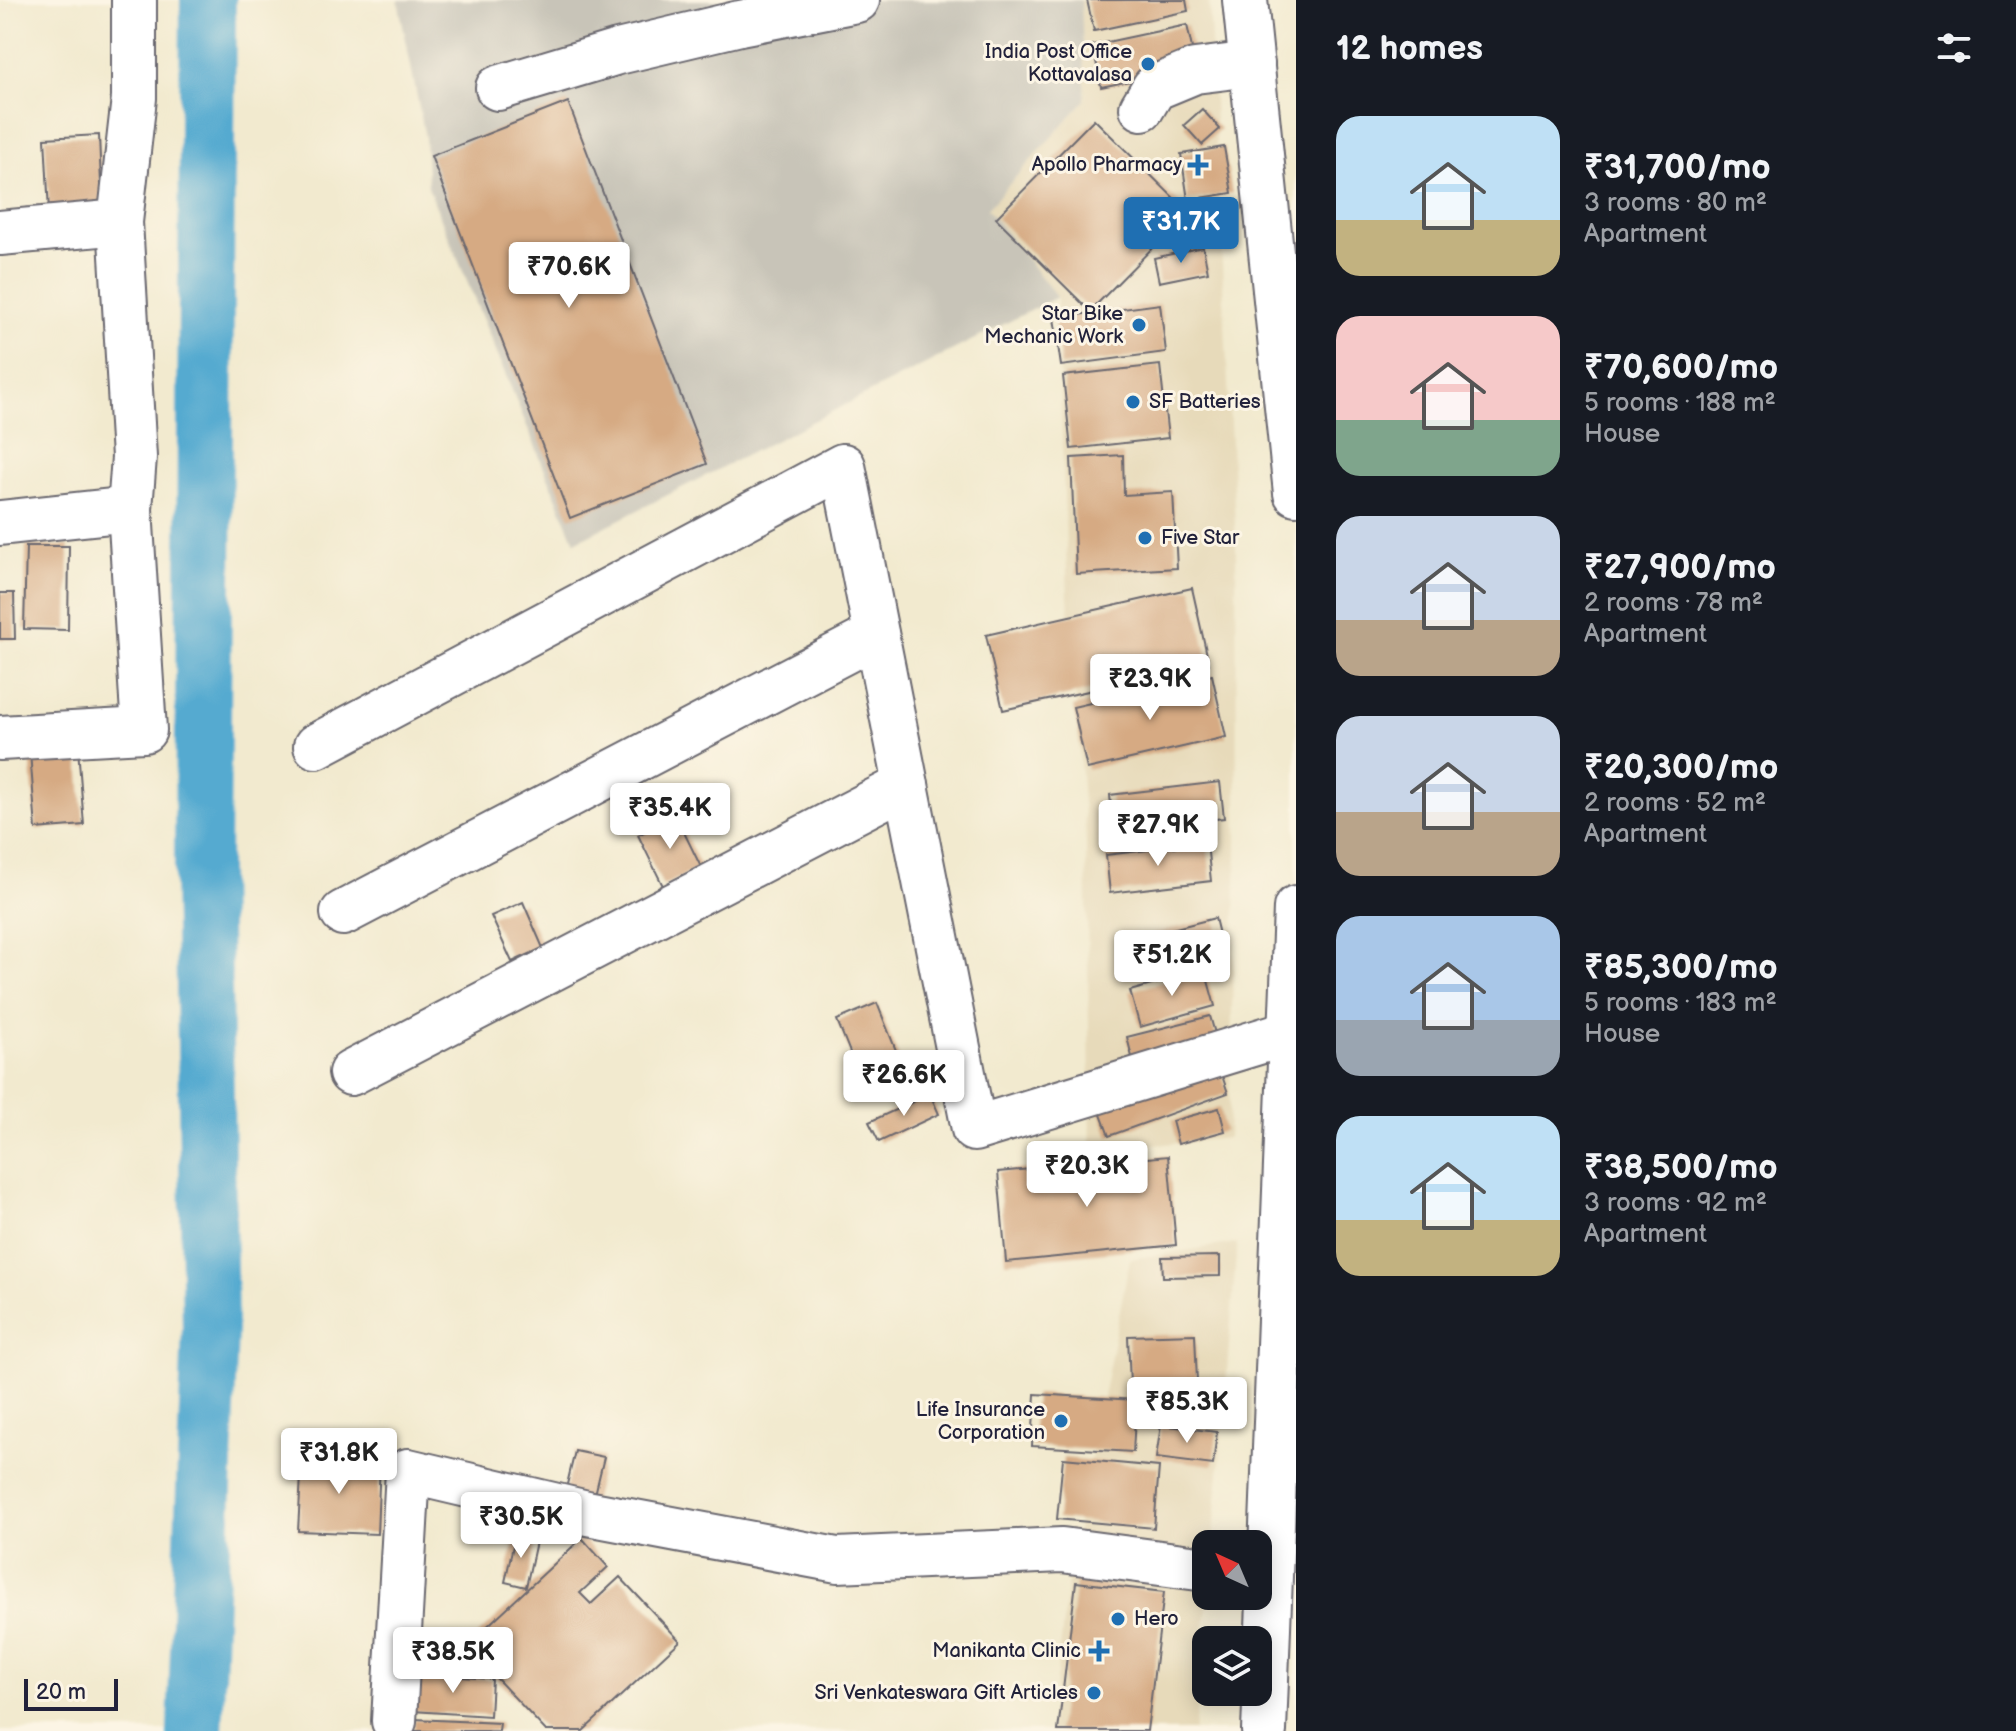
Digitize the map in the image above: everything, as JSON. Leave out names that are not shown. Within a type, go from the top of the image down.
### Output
[{"type":"street","points":[[0,738],[144,730],[130,509],[134,457],[120,222],[134,98],[134,0]]},
{"type":"street","points":[[498,88],[618,52],[857,0]]},
{"type":"street","points":[[1245,0],[1296,493]]},
{"type":"street","points":[[1142,108],[1154,88],[1195,71],[1252,64]]},
{"type":"street","points":[[0,233],[120,222]]},
{"type":"street","points":[[316,746],[843,466],[974,1129],[1291,1032]]},
{"type":"street","points":[[0,523],[130,509]]},
{"type":"street","points":[[343,913],[876,635]]},
{"type":"street","points":[[351,1073],[906,785]]},
{"type":"street","points":[[1272,1541],[1285,1483],[1291,1032],[1296,908]]},
{"type":"street","points":[[394,1721],[408,1471],[587,1513],[837,1560],[1062,1550],[1192,1567]]},
{"type":"street","points":[[1264,1610],[1264,1731]]},
{"type":"shaded area","points":[[398,0],[1081,0],[1085,100],[987,209],[1057,297],[575,542],[428,187],[425,137]]},
{"type":"shaded area","points":[[1081,0],[1209,0],[1236,546],[1237,847],[1228,1138],[1091,1151],[1086,841],[1068,597],[1057,297],[987,209],[1085,100]]},
{"type":"shaded area","points":[[1237,1243],[1214,1530],[1192,1530],[1192,1610],[1207,1610],[1205,1626],[1192,1626],[1192,1706],[1197,1706],[1194,1731],[1050,1731],[1070,1566],[1130,1259]]},
{"type":"building","points":[[1087,0],[1186,0],[1188,11],[1094,31]]},
{"type":"building","points":[[1187,25],[1196,67],[1101,87],[1093,45]]},
{"type":"building","points":[[568,102],[707,464],[570,518],[431,156]]},
{"type":"building","points":[[1202,109],[1220,129],[1202,145],[1184,125]]},
{"type":"building","points":[[1094,119],[1188,212],[1090,311],[996,218]]},
{"type":"building","points":[[99,135],[102,210],[49,212],[45,138]]},
{"type":"building","points":[[1224,147],[1232,193],[1188,200],[1181,154]]},
{"type":"building","points":[[1203,247],[1208,272],[1159,282],[1154,258]]},
{"type":"building","points":[[1160,304],[1166,352],[1061,366],[1054,318]]},
{"type":"building","points":[[1160,365],[1168,438],[1071,449],[1063,376]]},
{"type":"building","points":[[1123,455],[1124,495],[1173,492],[1177,568],[1076,574],[1071,458]]},
{"type":"building","points":[[26,546],[69,546],[68,630],[24,629]]},
{"type":"building","points":[[1192,588],[1209,664],[1003,710],[986,635]]},
{"type":"building","points":[[0,593],[14,593],[15,639],[0,639]]},
{"type":"building","points":[[1212,675],[1226,737],[1087,769],[1073,707]]},
{"type":"building","points":[[78,748],[84,825],[36,829],[30,752]]},
{"type":"building","points":[[1220,782],[1224,818],[1113,830],[1110,795]]},
{"type":"building","points":[[676,816],[701,867],[663,886],[638,835]]},
{"type":"building","points":[[1207,843],[1211,881],[1110,893],[1106,855]]},
{"type":"building","points":[[523,902],[543,948],[512,962],[491,916]]},
{"type":"building","points":[[1215,918],[1223,951],[1134,975],[1125,941]]},
{"type":"building","points":[[1205,970],[1215,1006],[1140,1027],[1130,991]]},
{"type":"building","points":[[877,1003],[901,1063],[861,1080],[837,1020]]},
{"type":"building","points":[[1210,1016],[1218,1044],[1134,1065],[1127,1037]]},
{"type":"building","points":[[1219,1067],[1228,1093],[1109,1136],[1099,1109]]},
{"type":"building","points":[[930,1094],[939,1114],[879,1142],[869,1122]]},
{"type":"building","points":[[1219,1108],[1225,1131],[1178,1144],[1172,1121]]},
{"type":"building","points":[[1168,1156],[1176,1245],[1006,1262],[998,1172]]},
{"type":"building","points":[[1220,1256],[1220,1276],[1163,1277],[1162,1257]]},
{"type":"building","points":[[1195,1334],[1197,1382],[1130,1385],[1128,1336]]},
{"type":"building","points":[[1035,1394],[1136,1400],[1133,1452],[1032,1446]]},
{"type":"building","points":[[1161,1425],[1217,1432],[1213,1465],[1156,1458]]},
{"type":"building","points":[[575,1451],[604,1457],[593,1503],[564,1497]]},
{"type":"building","points":[[302,1457],[380,1461],[377,1534],[298,1531]]},
{"type":"building","points":[[1063,1458],[1159,1467],[1154,1528],[1057,1519]]},
{"type":"building","points":[[516,1532],[537,1537],[526,1587],[505,1582]]},
{"type":"building","points":[[582,1538],[608,1567],[580,1593],[591,1604],[620,1577],[680,1641],[583,1731],[546,1731],[466,1646]]},
{"type":"building","points":[[1076,1582],[1164,1592],[1147,1731],[1058,1731]]},
{"type":"building","points":[[416,1674],[492,1679],[490,1716],[413,1711]]},
{"type":"building","points":[[414,1719],[500,1723],[499,1731],[414,1731]]},
{"type":"waterway","points":[[195,1731],[210,1328],[202,870],[208,0]]},
{"type":"place","name":"India Post Office Kottavalasa","points":[[1148,64]]},
{"type":"place","name":"Apollo Pharmacy","points":[[1198,165]]},
{"type":"place","name":"Star Bike Mechanic Work","points":[[1139,325]]},
{"type":"place","name":"SF Batteries","points":[[1133,402]]},
{"type":"place","name":"Five Star","points":[[1145,538]]},
{"type":"place","name":"Life Insurance Corporation","points":[[1061,1421]]},
{"type":"place","name":"Hero","points":[[1118,1619]]},
{"type":"place","name":"Manikanta Clinic","points":[[1099,1651]]},
{"type":"place","name":"Sri Venkateswara Gift Articles","points":[[1094,1693]]}]
